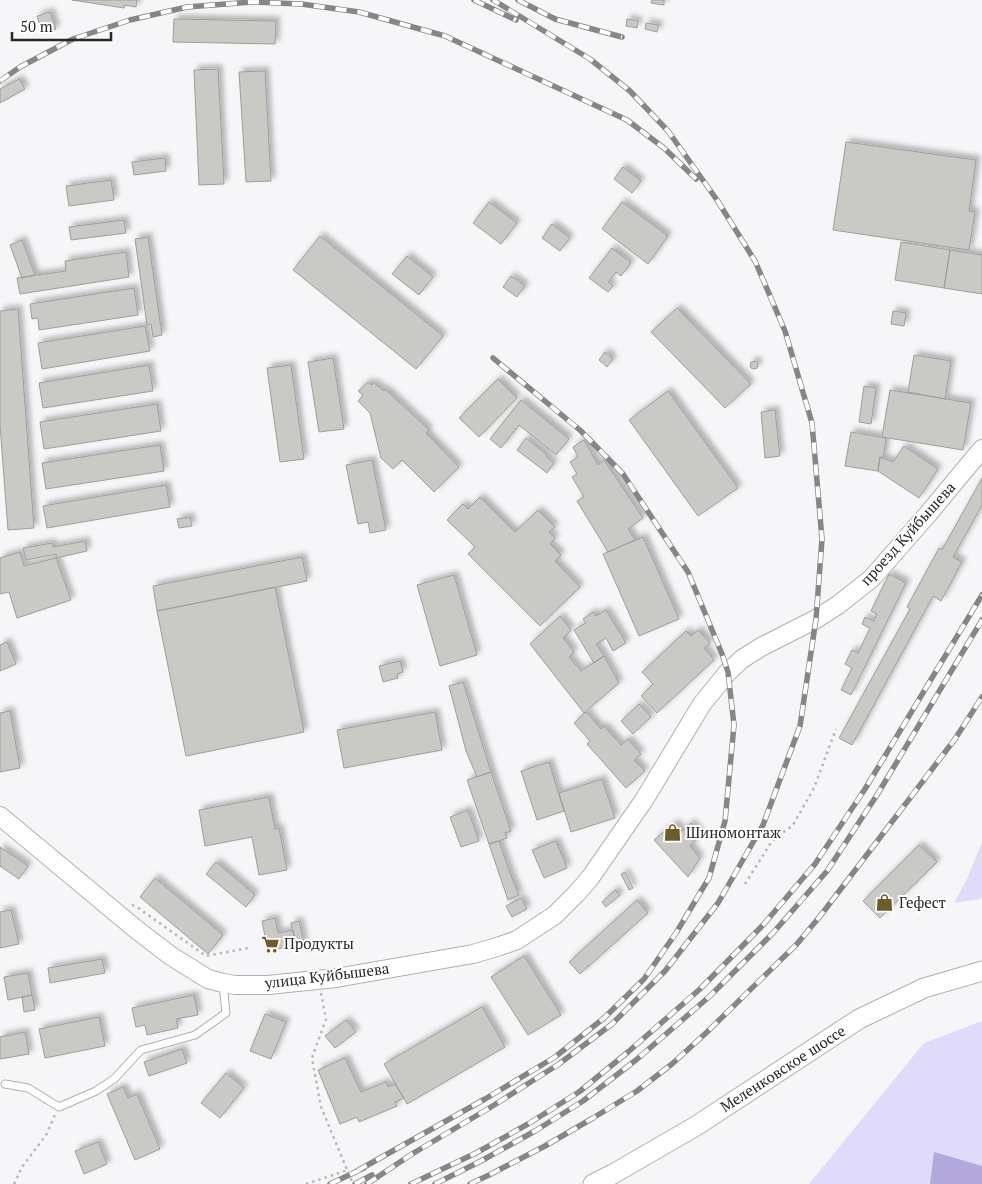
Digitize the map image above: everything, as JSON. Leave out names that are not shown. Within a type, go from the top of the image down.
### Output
[{"type":"main road","name":"Меленковское шоссе","points":[[593,1184],[696,1126],[859,1018],[924,988],[982,971]]},
{"type":"street","name":"проезд Куйбышева","points":[[644,800],[702,704],[728,672],[742,659],[761,647],[824,615],[872,578],[982,450]]},
{"type":"street","name":"улица Куйбышева","points":[[0,816],[164,951],[208,979],[235,985],[336,978],[473,954],[517,940],[555,915],[577,893],[590,878],[644,800]]},
{"type":"lane","points":[[5,1084],[28,1088],[59,1107],[96,1091],[114,1079],[141,1050],[195,1035],[226,1013],[224,983]]},
{"type":"path","points":[[745,884],[772,841],[793,825],[814,788],[836,729]]},
{"type":"path","points":[[129,904],[137,907],[206,956],[248,948]]},
{"type":"path","points":[[314,980],[322,994],[326,1019],[312,1058],[321,1107],[353,1184]]},
{"type":"path","points":[[14,1184],[22,1166],[46,1135],[59,1107]]},
{"type":"path","points":[[306,1184],[348,1170]]},
{"type":"shaded area","points":[[982,842],[982,897],[980,899],[954,903],[967,879]]},
{"type":"shaded area","points":[[982,1021],[982,1184],[809,1184],[924,1043]]},
{"type":"shaded area","points":[[934,1152],[982,1166],[982,1184],[930,1184]]},
{"type":"building","points":[[72,0],[137,0],[136,7],[125,5],[124,8]]},
{"type":"building","points":[[652,0],[664,0],[664,5],[651,3]]},
{"type":"building","points":[[50,12],[56,29],[43,34],[37,16]]},
{"type":"building","points":[[174,19],[276,21],[275,44],[173,42]]},
{"type":"building","points":[[627,19],[638,21],[637,28],[626,26]]},
{"type":"building","points":[[646,23],[659,25],[657,32],[645,29]]},
{"type":"building","points":[[218,69],[224,184],[199,185],[194,70]]},
{"type":"building","points":[[265,71],[271,181],[246,182],[239,72]]},
{"type":"building","points":[[19,79],[25,89],[0,103],[0,89]]},
{"type":"building","points":[[846,142],[976,160],[969,211],[975,212],[969,250],[833,230]]},
{"type":"building","points":[[165,158],[166,171],[134,175],[132,162]]},
{"type":"building","points":[[623,167],[641,181],[632,193],[614,179]]},
{"type":"building","points":[[111,180],[114,200],[69,206],[66,186]]},
{"type":"building","points":[[489,202],[517,223],[501,244],[473,223]]},
{"type":"building","points":[[622,202],[668,236],[648,264],[602,229]]},
{"type":"building","points":[[124,220],[126,233],[71,240],[69,227]]},
{"type":"building","points":[[552,224],[570,238],[560,251],[542,238]]},
{"type":"building","points":[[320,236],[443,336],[416,369],[293,270]]},
{"type":"building","points":[[148,237],[162,335],[153,337],[151,324],[147,325],[135,239]]},
{"type":"building","points":[[22,240],[35,275],[22,278],[10,245]]},
{"type":"building","points":[[901,242],[950,250],[944,288],[895,280]]},
{"type":"building","points":[[612,248],[631,263],[621,276],[616,272],[608,282],[613,286],[608,292],[589,278]]},
{"type":"building","points":[[950,250],[982,255],[982,294],[944,288]]},
{"type":"building","points":[[126,252],[129,277],[20,294],[17,278],[66,271],[65,261]]},
{"type":"building","points":[[407,256],[433,277],[419,295],[392,274]]},
{"type":"building","points":[[511,276],[525,286],[517,297],[503,287]]},
{"type":"building","points":[[134,288],[138,315],[39,330],[38,318],[32,319],[30,304]]},
{"type":"building","points":[[677,308],[751,384],[725,408],[651,332]]},
{"type":"building","points":[[18,309],[34,528],[8,530],[0,425],[0,311]]},
{"type":"building","points":[[893,311],[906,313],[904,326],[891,324]]},
{"type":"building","points":[[145,326],[150,351],[42,369],[38,343]]},
{"type":"building","points":[[605,352],[613,359],[607,367],[599,360]]},
{"type":"building","points":[[914,355],[951,361],[945,399],[908,392]]},
{"type":"building","points":[[333,358],[344,429],[319,432],[308,362]]},
{"type":"building","points":[[754,361],[758,365],[754,369],[750,365]]},
{"type":"building","points":[[149,365],[153,391],[43,408],[39,383]]},
{"type":"building","points":[[291,365],[304,459],[280,462],[267,368]]},
{"type":"building","points":[[498,379],[517,398],[479,437],[459,418]]},
{"type":"building","points":[[368,382],[372,385],[374,383],[384,391],[385,389],[429,430],[426,433],[459,467],[434,492],[402,460],[393,469],[381,458],[370,413],[358,401],[363,395],[358,391]]},
{"type":"building","points":[[864,386],[876,388],[871,424],[859,422]]},
{"type":"building","points":[[890,390],[971,403],[963,450],[882,437]]},
{"type":"building","points":[[668,391],[738,488],[698,516],[629,420]]},
{"type":"building","points":[[521,400],[569,439],[556,455],[519,425],[501,448],[490,439]]},
{"type":"building","points":[[157,404],[161,431],[44,449],[40,422]]},
{"type":"building","points":[[775,410],[780,456],[765,458],[761,412]]},
{"type":"building","points":[[851,432],[886,438],[883,458],[880,457],[878,471],[845,466]]},
{"type":"building","points":[[526,438],[554,463],[547,473],[517,450]]},
{"type":"building","points":[[584,440],[598,465],[604,460],[643,518],[628,529],[635,540],[608,552],[577,501],[584,497],[572,477],[577,474],[570,462],[578,457],[573,447]]},
{"type":"building","points":[[160,445],[164,471],[46,489],[42,463]]},
{"type":"building","points":[[904,446],[938,469],[919,498],[878,471],[880,457],[893,462]]},
{"type":"building","points":[[372,460],[386,530],[370,533],[368,522],[358,524],[346,465]]},
{"type":"building","points":[[982,478],[982,505],[953,557],[962,562],[941,601],[933,596],[852,745],[839,738],[910,609],[907,607],[939,548],[942,550]]},
{"type":"building","points":[[166,485],[170,507],[47,528],[43,506]]},
{"type":"building","points":[[480,497],[515,532],[538,510],[555,527],[549,532],[555,538],[550,544],[561,555],[555,561],[580,587],[540,626],[468,554],[475,547],[447,520],[463,504],[468,509]]},
{"type":"building","points":[[190,517],[192,526],[179,528],[177,519]]},
{"type":"building","points":[[643,537],[679,619],[639,636],[603,554]]},
{"type":"building","points":[[85,541],[87,551],[56,558],[56,554],[26,560],[23,548],[52,543],[53,547]]},
{"type":"building","points":[[20,552],[24,566],[56,558],[71,600],[17,618],[9,592],[0,594],[0,558]]},
{"type":"building","points":[[302,557],[307,581],[157,611],[153,586]]},
{"type":"building","points":[[889,574],[906,583],[851,695],[841,690],[852,668],[845,664],[852,650],[858,653],[870,628],[862,624],[865,617],[874,621],[877,614],[871,611]]},
{"type":"building","points":[[454,575],[477,655],[440,666],[417,585]]},
{"type":"building","points":[[275,587],[304,732],[186,756],[157,611]]},
{"type":"building","points":[[606,610],[626,643],[613,651],[606,638],[596,644],[604,656],[594,663],[574,630],[586,623],[583,619],[593,612],[596,616]]},
{"type":"building","points":[[560,616],[571,630],[563,638],[574,652],[569,657],[581,671],[604,656],[619,683],[584,713],[530,644]]},
{"type":"building","points":[[698,630],[710,643],[704,648],[714,660],[657,713],[641,696],[653,684],[642,672],[686,631],[691,636]]},
{"type":"building","points":[[7,642],[16,664],[0,671],[0,645]]},
{"type":"building","points":[[400,661],[403,672],[397,674],[398,678],[383,682],[379,666]]},
{"type":"building","points":[[463,682],[491,772],[477,777],[466,751],[449,686]]},
{"type":"building","points":[[639,704],[651,717],[633,734],[621,721]]},
{"type":"building","points":[[10,711],[20,768],[0,772],[0,713]]},
{"type":"building","points":[[435,712],[442,750],[344,768],[337,730]]},
{"type":"building","points":[[586,712],[601,729],[604,726],[621,745],[628,739],[641,754],[634,760],[645,771],[626,788],[587,744],[590,741],[574,723]]},
{"type":"building","points":[[549,762],[564,811],[537,820],[521,771]]},
{"type":"building","points":[[491,772],[511,831],[505,833],[507,838],[489,844],[467,780]]},
{"type":"building","points":[[602,779],[615,818],[571,832],[559,793]]},
{"type":"building","points":[[269,797],[275,829],[279,828],[287,870],[259,875],[252,837],[205,846],[199,810]]},
{"type":"building","points":[[468,810],[479,841],[461,847],[450,817]]},
{"type":"building","points":[[675,823],[682,831],[691,823],[701,834],[690,846],[700,858],[688,877],[654,840]]},
{"type":"building","points":[[499,841],[519,895],[508,900],[489,844]]},
{"type":"building","points":[[556,841],[567,868],[544,878],[532,850]]},
{"type":"building","points":[[919,845],[937,862],[880,918],[863,901]]},
{"type":"building","points":[[0,847],[28,866],[19,879],[0,866]]},
{"type":"building","points":[[216,862],[255,895],[246,907],[206,874]]},
{"type":"building","points":[[625,872],[633,888],[629,890],[621,874]]},
{"type":"building","points":[[155,878],[223,935],[208,954],[140,897]]},
{"type":"building","points":[[615,890],[620,895],[606,907],[602,902]]},
{"type":"building","points":[[521,898],[527,909],[512,917],[506,906]]},
{"type":"building","points":[[637,900],[648,913],[580,974],[569,962]]},
{"type":"building","points":[[11,910],[19,944],[0,948],[0,912]]},
{"type":"building","points":[[275,918],[278,933],[293,930],[296,945],[268,951],[262,921]]},
{"type":"building","points":[[299,921],[304,943],[296,945],[291,923]]},
{"type":"building","points":[[524,956],[561,1015],[528,1035],[491,977]]},
{"type":"building","points":[[102,959],[105,973],[50,983],[48,968]]},
{"type":"building","points":[[28,973],[32,995],[8,1000],[4,977]]},
{"type":"building","points":[[32,995],[35,1010],[24,1012],[22,997]]},
{"type":"building","points":[[194,995],[198,1015],[176,1019],[178,1028],[147,1035],[145,1025],[136,1027],[132,1008]]},
{"type":"building","points":[[482,1007],[505,1047],[407,1104],[384,1064]]},
{"type":"building","points":[[265,1014],[286,1022],[271,1059],[250,1051]]},
{"type":"building","points":[[99,1017],[105,1046],[45,1058],[39,1029]]},
{"type":"building","points":[[346,1020],[356,1032],[335,1048],[325,1036]]},
{"type":"building","points":[[25,1032],[29,1054],[0,1059],[0,1037]]},
{"type":"building","points":[[182,1049],[187,1063],[149,1076],[144,1062]]},
{"type":"building","points":[[345,1058],[361,1092],[386,1082],[388,1087],[395,1084],[404,1098],[395,1102],[397,1106],[359,1122],[357,1117],[340,1124],[318,1070]]},
{"type":"building","points":[[226,1073],[244,1088],[220,1118],[201,1103]]},
{"type":"building","points":[[123,1087],[128,1098],[137,1094],[160,1149],[135,1160],[107,1094]]},
{"type":"building","points":[[98,1142],[107,1164],[84,1174],[75,1151]]},
{"type":"railway","points":[[474,0],[516,20]]},
{"type":"railway","points":[[367,1184],[412,1154],[559,1064],[612,1024],[665,971],[718,903],[763,825],[800,726],[816,619],[822,539],[812,423],[785,331],[755,261],[717,200],[668,131],[630,91],[590,59],[493,0]]},
{"type":"railway","points":[[518,0],[555,19],[622,37]]},
{"type":"railway","points":[[0,81],[20,67],[73,39],[130,20],[187,7],[252,2],[301,4],[359,12],[445,36],[627,120],[664,148],[696,179]]},
{"type":"railway","points":[[357,1171],[555,1057],[604,1018],[644,979],[676,933],[709,878],[725,821],[734,725],[728,672],[688,572],[623,474],[581,431],[493,358]]},
{"type":"railway","points":[[411,1184],[476,1153],[528,1124],[579,1092],[700,989],[763,925],[815,864],[865,789],[982,595]]},
{"type":"railway","points":[[435,1184],[535,1131],[583,1101],[636,1060],[710,996],[773,933],[827,871],[877,795],[982,620]]},
{"type":"railway","points":[[470,1184],[545,1146],[637,1091],[672,1064],[706,1033],[797,944],[821,915],[955,739],[982,697]]},
{"type":"railway","points":[[330,1184],[364,1168]]},
{"type":"railway","points":[[355,1184],[372,1175]]},
{"type":"place","name":"Шиномонтаж","points":[[672,833]]},
{"type":"place","name":"Гефест","points":[[885,903]]},
{"type":"place","name":"Продукты","points":[[270,944]]}]
